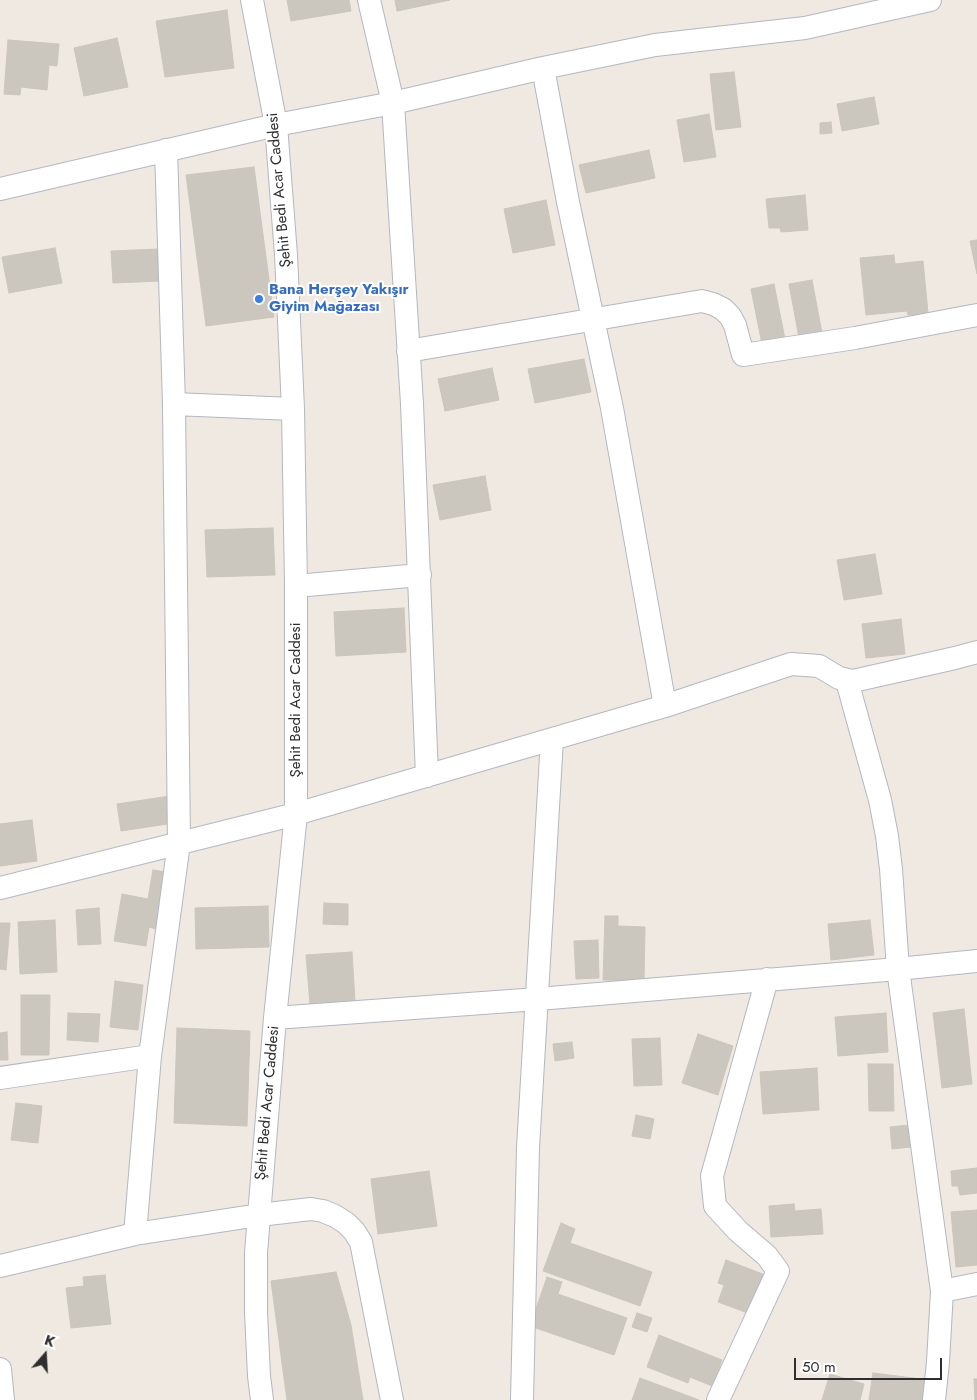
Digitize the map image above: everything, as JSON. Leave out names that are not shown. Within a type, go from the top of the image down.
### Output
[{"type":"street","name":"Şehit Bedi Acar Caddesi","points":[[252,0],[276,125],[286,255],[293,409],[296,586],[296,814],[275,1018],[256,1253],[256,1312],[262,1400]]},
{"type":"street","points":[[369,0],[393,104],[420,575],[426,776]]},
{"type":"street","points":[[0,189],[276,125],[393,104],[543,68],[655,45],[805,28],[930,0]]},
{"type":"street","points":[[543,68],[568,202],[612,408],[665,706]]},
{"type":"street","points":[[135,1234],[150,1056],[179,843],[174,404],[166,150]]},
{"type":"street","points":[[408,351],[702,301],[723,309],[735,325],[743,355],[855,338],[977,315]]},
{"type":"street","points":[[174,404],[293,409]]},
{"type":"street","points":[[296,586],[420,575]]},
{"type":"street","points":[[0,888],[296,814],[665,706],[791,664],[819,666],[847,681],[854,681],[977,652]]},
{"type":"street","points":[[847,681],[880,800],[887,836],[893,886],[898,969],[942,1291],[934,1400]]},
{"type":"street","points":[[522,1400],[528,1148],[552,739]]},
{"type":"street","points":[[275,1018],[538,999],[977,961]]},
{"type":"street","points":[[718,1400],[778,1271],[767,1256],[715,1206],[712,1176],[767,979]]},
{"type":"street","points":[[0,1078],[150,1056]]},
{"type":"street","points":[[0,1266],[135,1234],[259,1215],[311,1209],[323,1211],[340,1219],[354,1231],[361,1242],[392,1400]]},
{"type":"street","points":[[942,1291],[977,1284]]},
{"type":"street","points":[[0,1369],[3,1400]]},
{"type":"building","points":[[287,0],[349,0],[351,11],[291,21]]},
{"type":"building","points":[[395,0],[450,0],[397,11]]},
{"type":"building","points":[[227,10],[234,68],[165,77],[156,21]]},
{"type":"building","points":[[117,38],[128,87],[84,96],[74,48]]},
{"type":"building","points":[[8,40],[59,44],[57,66],[49,65],[47,90],[21,87],[20,95],[4,94]]},
{"type":"building","points":[[734,72],[741,127],[716,130],[710,74]]},
{"type":"building","points":[[874,97],[879,124],[842,131],[837,104]]},
{"type":"building","points":[[709,114],[716,157],[684,162],[677,120]]},
{"type":"building","points":[[831,122],[832,133],[820,134],[820,123]]},
{"type":"building","points":[[649,150],[655,178],[586,193],[579,165]]},
{"type":"building","points":[[254,167],[274,317],[206,326],[186,175]]},
{"type":"building","points":[[805,195],[808,230],[781,232],[780,228],[769,228],[766,199]]},
{"type":"building","points":[[546,200],[555,245],[513,253],[504,209]]},
{"type":"building","points":[[977,240],[977,274],[970,241]]},
{"type":"building","points":[[55,248],[62,283],[9,293],[2,257]]},
{"type":"building","points":[[160,249],[161,281],[113,283],[111,251]]},
{"type":"building","points":[[894,255],[895,264],[923,261],[928,313],[908,315],[907,311],[866,315],[860,258]]},
{"type":"building","points":[[812,280],[822,333],[799,338],[789,284]]},
{"type":"building","points":[[774,284],[785,339],[762,344],[751,289]]},
{"type":"building","points":[[584,359],[591,392],[535,403],[528,369]]},
{"type":"building","points":[[492,368],[499,400],[445,411],[438,379]]},
{"type":"building","points":[[485,476],[491,510],[440,520],[433,485]]},
{"type":"building","points":[[273,528],[275,575],[207,577],[205,530]]},
{"type":"building","points":[[875,554],[882,594],[844,600],[837,560]]},
{"type":"building","points":[[404,608],[406,652],[336,656],[334,612]]},
{"type":"building","points":[[901,619],[905,654],[866,658],[862,624]]},
{"type":"building","points":[[170,796],[174,823],[121,831],[117,804]]},
{"type":"building","points":[[32,820],[37,861],[0,866],[0,824]]},
{"type":"building","points":[[153,870],[166,872],[156,929],[149,927],[146,946],[114,941],[122,894],[148,899]]},
{"type":"building","points":[[324,903],[348,904],[348,925],[323,924]]},
{"type":"building","points":[[268,906],[269,947],[196,949],[195,908]]},
{"type":"building","points":[[99,908],[101,944],[78,945],[76,910]]},
{"type":"building","points":[[605,916],[618,916],[618,926],[645,927],[644,981],[603,980]]},
{"type":"building","points":[[55,920],[57,972],[20,974],[18,922]]},
{"type":"building","points":[[870,920],[874,955],[831,960],[828,924]]},
{"type":"building","points":[[0,923],[10,923],[6,970],[0,969]]},
{"type":"building","points":[[598,940],[599,978],[576,979],[574,941]]},
{"type":"building","points":[[352,952],[355,1001],[310,1004],[306,955]]},
{"type":"building","points":[[115,981],[143,985],[138,1030],[110,1027]]},
{"type":"building","points":[[21,995],[50,995],[49,1055],[21,1055]]},
{"type":"building","points":[[964,1009],[972,1084],[942,1088],[933,1013]]},
{"type":"building","points":[[68,1013],[100,1014],[98,1042],[67,1040]]},
{"type":"building","points":[[886,1013],[888,1052],[838,1056],[835,1017]]},
{"type":"building","points":[[177,1028],[250,1031],[247,1126],[174,1123]]},
{"type":"building","points":[[7,1032],[8,1060],[0,1060],[0,1033]]},
{"type":"building","points":[[698,1034],[733,1046],[718,1095],[682,1083]]},
{"type":"building","points":[[660,1038],[662,1085],[634,1086],[632,1039]]},
{"type":"building","points":[[572,1042],[574,1058],[555,1061],[553,1044]]},
{"type":"building","points":[[868,1064],[893,1064],[894,1111],[869,1111]]},
{"type":"building","points":[[817,1068],[819,1110],[763,1114],[760,1072]]},
{"type":"building","points":[[16,1103],[42,1106],[38,1143],[11,1140]]},
{"type":"building","points":[[636,1115],[654,1119],[650,1139],[632,1136]]},
{"type":"building","points":[[909,1125],[911,1147],[892,1149],[890,1127]]},
{"type":"building","points":[[977,1168],[977,1193],[960,1195],[958,1186],[952,1186],[951,1171]]},
{"type":"building","points":[[429,1171],[437,1226],[378,1234],[371,1179]]},
{"type":"building","points":[[794,1204],[795,1211],[821,1209],[823,1234],[771,1237],[769,1206]]},
{"type":"building","points":[[977,1210],[977,1265],[956,1267],[951,1212]]},
{"type":"building","points":[[561,1223],[575,1229],[570,1243],[652,1272],[640,1306],[543,1271]]},
{"type":"building","points":[[726,1260],[768,1276],[753,1315],[718,1302],[724,1285],[718,1283]]},
{"type":"building","points":[[336,1272],[351,1325],[363,1400],[287,1400],[271,1281]]},
{"type":"building","points":[[105,1275],[111,1324],[71,1328],[66,1288],[84,1286],[83,1277]]},
{"type":"building","points":[[547,1277],[562,1282],[558,1294],[627,1318],[614,1355],[530,1326]]},
{"type":"building","points":[[637,1313],[652,1318],[647,1332],[632,1327]]},
{"type":"building","points":[[659,1335],[722,1360],[712,1386],[690,1377],[688,1383],[647,1367]]},
{"type":"building","points":[[873,1373],[929,1380],[927,1400],[869,1400]]},
{"type":"building","points":[[830,1374],[864,1384],[860,1400],[822,1400]]},
{"type":"building","points":[[640,1378],[699,1400],[632,1400]]},
{"type":"building","points":[[974,1379],[977,1379],[977,1400],[975,1400]]},
{"type":"place","name":"Bana Herşey Yakışır Giyim Mağazası","points":[[259,299]]}]
